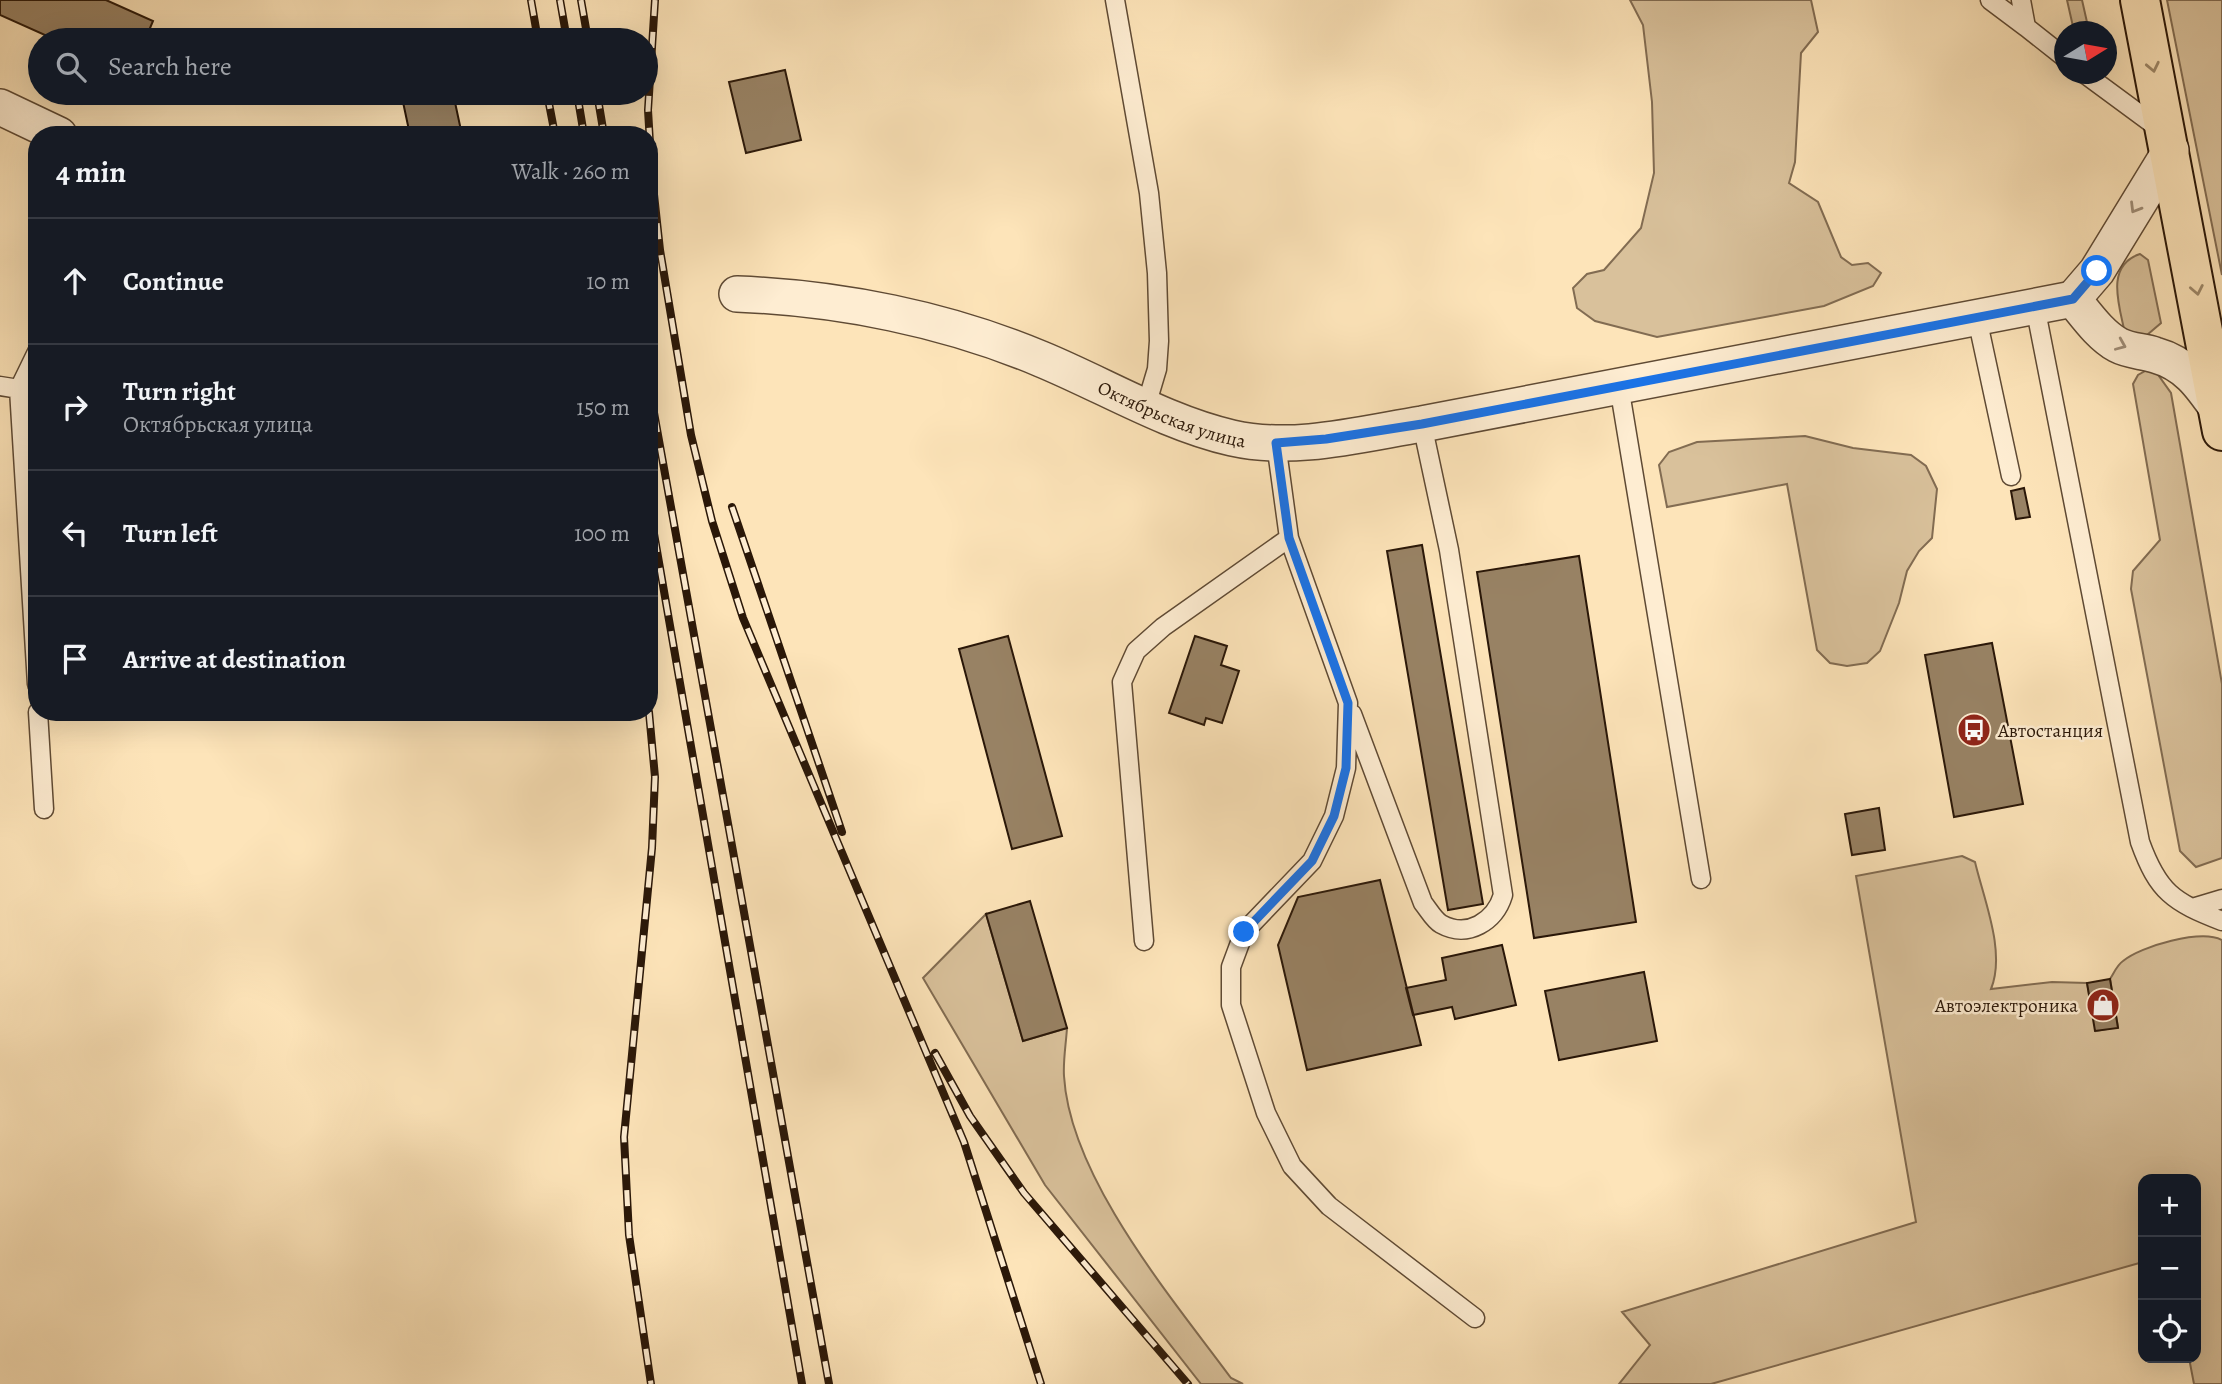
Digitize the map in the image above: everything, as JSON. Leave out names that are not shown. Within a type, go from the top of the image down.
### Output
[{"type":"highway","points":[[2140,0],[2220,421]]},
{"type":"street","points":[[0,107],[40,126]]},
{"type":"street","points":[[2169,142],[2097,271],[2073,299],[2105,337],[2122,348],[2156,355],[2176,363],[2194,375],[2220,421]]},
{"type":"street","name":"Октябрьская улица","points":[[737,294],[807,297],[953,328],[1038,358],[1146,406],[1233,438],[1276,443],[1326,439],[1422,424],[2073,299]]},
{"type":"lane","points":[[1115,0],[1149,193],[1157,273],[1157,369],[1146,406]]},
{"type":"lane","points":[[1990,0],[2054,49]]},
{"type":"lane","points":[[2021,0],[2026,27]]},
{"type":"lane","points":[[2097,84],[2169,142]]},
{"type":"lane","points":[[2035,306],[2140,842],[2151,874],[2169,895],[2222,921]]},
{"type":"lane","points":[[1977,318],[2011,476]]},
{"type":"lane","points":[[28,370],[19,389],[28,536]]},
{"type":"lane","points":[[0,386],[19,389]]},
{"type":"lane","points":[[1619,386],[1701,879]]},
{"type":"lane","points":[[1276,443],[1289,538],[1423,903],[1439,923],[1453,929],[1473,928],[1490,920],[1503,895],[1449,550],[1422,424]]},
{"type":"lane","points":[[1144,942],[1122,682],[1136,651],[1163,627],[1289,538]]},
{"type":"lane","points":[[1348,703],[1346,768],[1334,816],[1312,861],[1244,932],[1231,967],[1231,1005],[1266,1113],[1292,1166],[1329,1206],[1475,1318]]},
{"type":"lane","points":[[39,721],[44,809]]},
{"type":"lane","points":[[2192,908],[2222,899]]},
{"type":"shaded area","points":[[1630,0],[1811,0],[1818,32],[1801,53],[1795,162],[1789,183],[1818,202],[1841,257],[1852,265],[1868,263],[1881,273],[1873,286],[1824,306],[1657,337],[1595,321],[1577,308],[1573,288],[1587,274],[1604,270],[1641,228],[1654,173],[1652,102],[1643,25]]},
{"type":"shaded area","points":[[2067,0],[2082,0],[2087,21],[2072,21]]},
{"type":"shaded area","points":[[2167,0],[2222,0],[2222,275]]},
{"type":"shaded area","points":[[2140,254],[2148,260],[2161,323],[2147,335],[2125,334],[2118,300],[2118,277],[2129,260]]},
{"type":"shaded area","points":[[2147,370],[2156,372],[2171,393],[2222,684],[2222,858],[2196,867],[2180,851],[2131,589],[2133,571],[2160,540],[2133,384],[2138,375]]},
{"type":"shaded area","points":[[1805,436],[1853,448],[1911,455],[1926,466],[1937,489],[1932,538],[1919,551],[1907,571],[1899,603],[1880,651],[1867,663],[1847,666],[1830,663],[1817,650],[1787,484],[1667,507],[1659,465],[1669,452],[1697,442]]},
{"type":"shaded area","points":[[1962,856],[1975,862],[1995,943],[1995,974],[1991,989],[2052,982],[2087,983],[2096,1031],[2118,1027],[2110,979],[2123,961],[2143,950],[2171,941],[2200,937],[2222,940],[2222,1384],[2194,1384],[2190,1363],[2201,1363],[2201,1174],[2138,1174],[2138,1263],[1711,1384],[1619,1384],[1650,1345],[1622,1312],[1916,1222],[1856,876]]},
{"type":"shaded area","points":[[986,914],[1023,1041],[1067,1028],[1064,1076],[1070,1115],[1084,1155],[1104,1195],[1128,1235],[1181,1311],[1231,1378],[1243,1384],[1201,1384],[1045,1185],[923,978]]},
{"type":"building","points":[[0,0],[106,0],[153,21],[150,28],[29,28],[0,15]]},
{"type":"building","points":[[785,70],[801,140],[746,153],[729,82]]},
{"type":"building","points":[[404,105],[456,105],[460,126],[408,126]]},
{"type":"building","points":[[2024,488],[2030,517],[2016,519],[2011,491]]},
{"type":"building","points":[[1422,545],[1483,904],[1448,910],[1387,551]]},
{"type":"building","points":[[1579,556],[1636,922],[1534,938],[1477,572]]},
{"type":"building","points":[[1008,636],[1062,836],[1012,849],[959,649]]},
{"type":"building","points":[[1195,636],[1227,646],[1221,665],[1239,671],[1222,723],[1206,718],[1204,725],[1169,713]]},
{"type":"building","name":"Автостанция","points":[[1992,643],[2023,804],[1954,817],[1925,655]]},
{"type":"building","points":[[1879,808],[1885,850],[1852,855],[1845,814]]},
{"type":"building","points":[[1380,880],[1421,1045],[1307,1070],[1278,945],[1298,897]]},
{"type":"building","points":[[1030,901],[1067,1028],[1023,1041],[986,914]]},
{"type":"building","points":[[1502,945],[1516,1005],[1455,1019],[1452,1007],[1413,1015],[1406,988],[1446,980],[1442,958]]},
{"type":"building","points":[[1644,972],[1657,1041],[1559,1060],[1545,991]]},
{"type":"building","name":"Автоэлектроника","points":[[2110,979],[2118,1028],[2095,1031],[2087,983]]},
{"type":"railway","points":[[531,0],[536,28]]},
{"type":"railway","points":[[560,0],[565,28]]},
{"type":"railway","points":[[581,0],[586,28]]},
{"type":"railway","points":[[653,28],[655,0]]},
{"type":"railway","points":[[549,105],[553,126]]},
{"type":"railway","points":[[579,105],[582,126]]},
{"type":"railway","points":[[599,105],[602,126]]},
{"type":"railway","points":[[648,105],[649,126]]},
{"type":"railway","points":[[658,232],[691,435],[712,521],[743,618],[964,1142],[1041,1384]]},
{"type":"railway","points":[[658,435],[829,1384]]},
{"type":"railway","points":[[732,507],[842,832]]},
{"type":"railway","points":[[658,557],[802,1384]]},
{"type":"railway","points":[[650,721],[655,777],[652,848],[624,1137],[629,1235],[651,1384]]},
{"type":"railway","points":[[935,1053],[970,1116],[1024,1193],[1188,1384]]},
{"type":"place","name":"Автостанция","points":[[1974,730]]},
{"type":"place","name":"Автоэлектроника","points":[[2103,1005]]},
{"type":"route","points":[[1244,932],[1312,861],[1334,816],[1346,768],[1348,703],[1289,538],[1276,443],[1326,439],[1422,424],[2073,299],[2097,271]]}]
